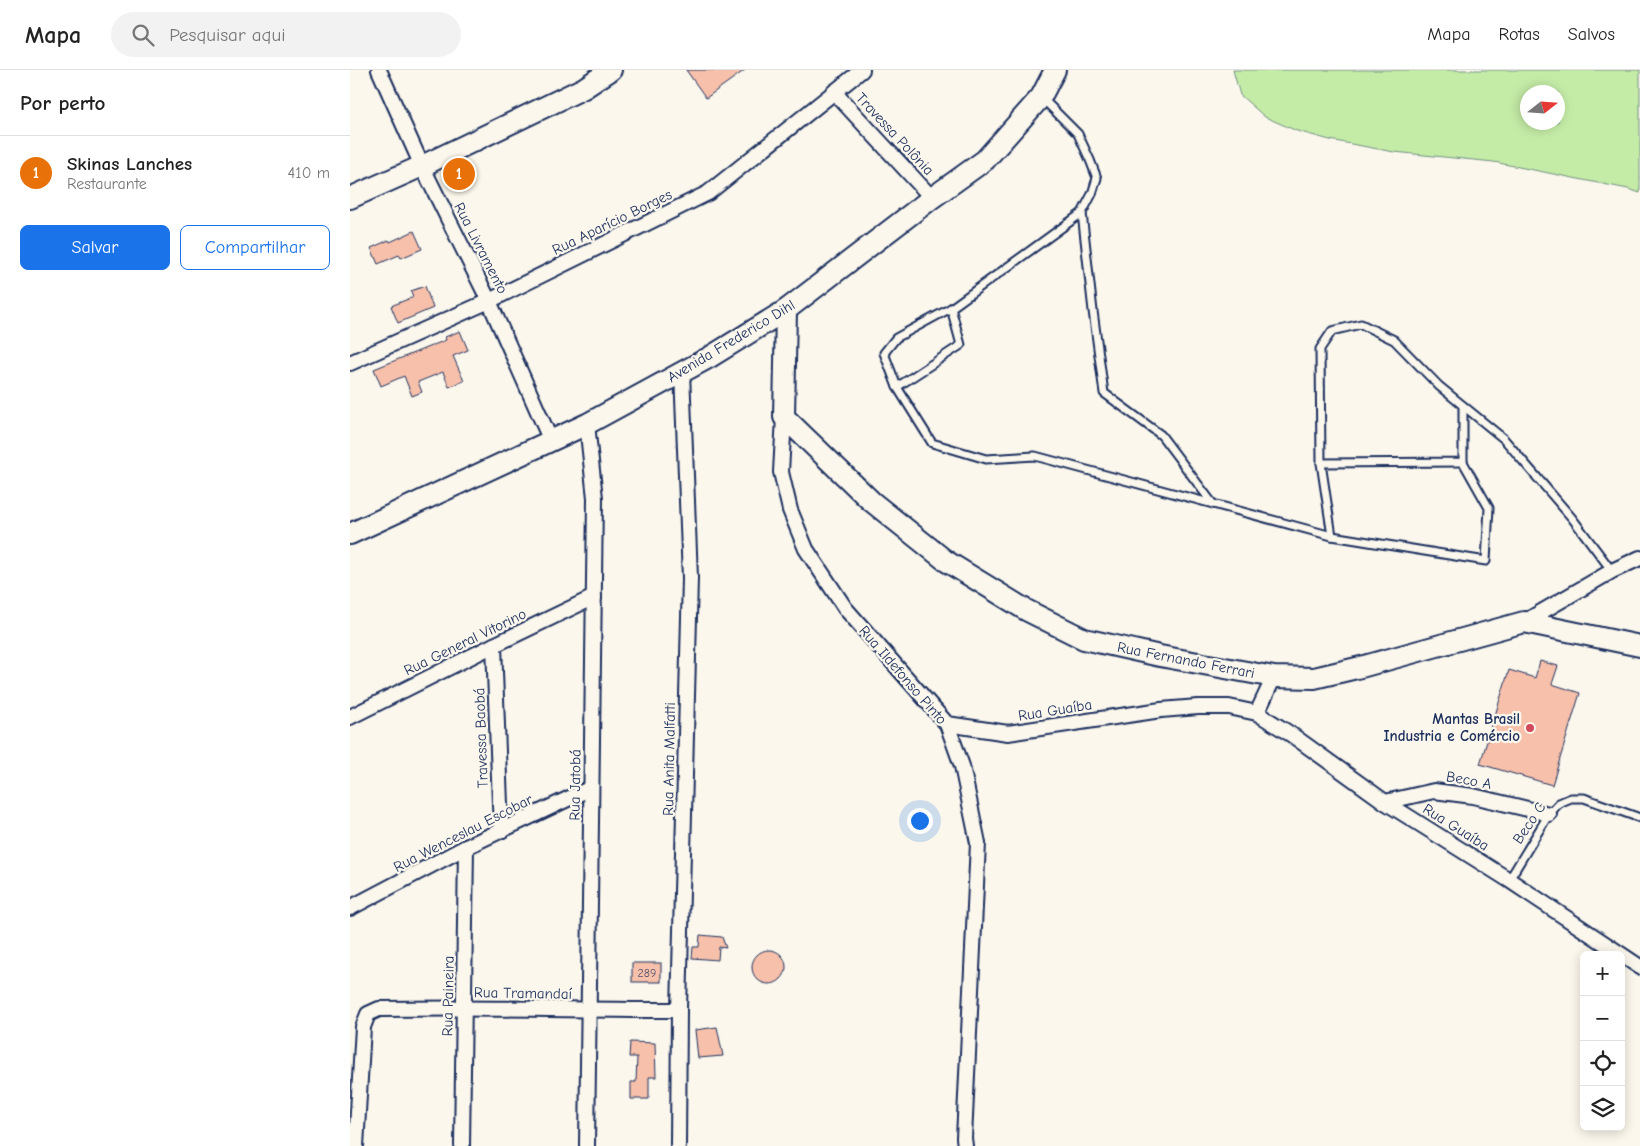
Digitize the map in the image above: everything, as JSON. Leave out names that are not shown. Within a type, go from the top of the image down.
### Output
[{"type":"main road","points":[[350,198],[422,166],[584,88],[611,70]]},
{"type":"main road","name":"Avenida Frederico Dihl","points":[[350,534],[586,424],[682,372],[786,310],[932,198],[985,160],[1041,97],[1055,70]]},
{"type":"main road","name":"Rua Ildefonso Pinto","points":[[784,417],[786,310]]},
{"type":"main road","name":"Rua Fernando Ferrari","points":[[784,417],[871,501],[931,549],[1026,610],[1084,639],[1160,656],[1274,677],[1314,678],[1362,668],[1524,622]]},
{"type":"main road","points":[[1524,622],[1640,646]]},
{"type":"street","name":"Rua Livramento","points":[[379,70],[422,166],[489,301],[551,441]]},
{"type":"street","name":"Rua Aparício Borges","points":[[350,362],[489,301],[708,194],[862,70]]},
{"type":"street","name":"Travessa Polônia","points":[[834,92],[932,198]]},
{"type":"street","name":"Rua Anita Malfatti","points":[[678,1146],[679,1010],[690,578],[682,372]]},
{"type":"street","name":"Rua Ildefonso Pinto","points":[[784,417],[781,472],[790,510],[806,549],[845,608],[947,724],[962,766],[978,843],[965,1146]]},
{"type":"street","name":"Rua Jatobá","points":[[586,424],[595,498],[587,1146]]},
{"type":"street","name":"Rua Fernando Ferrari","points":[[1524,622],[1640,558]]},
{"type":"street","name":"Rua General Vitorino","points":[[350,717],[594,597]]},
{"type":"street","name":"Travessa Baobá","points":[[494,645],[501,831]]},
{"type":"street","points":[[1257,712],[1274,677]]},
{"type":"street","name":"Rua Guaíba","points":[[947,724],[1008,733],[1170,709],[1229,707],[1257,712],[1384,802],[1509,880],[1640,967]]},
{"type":"street","name":"Rua Wenceslau Escobar","points":[[350,908],[466,847],[591,788]]},
{"type":"street","name":"Beco A","points":[[1384,802],[1434,791],[1473,796],[1549,814]]},
{"type":"street","name":"Rua Paineira","points":[[462,1146],[466,847]]},
{"type":"street","name":"Rua Tramandaí","points":[[356,1146],[363,1027],[368,1014],[379,1009],[679,1010]]},
{"type":"lane","points":[[1041,97],[1078,134],[1096,178],[1092,194],[1082,213],[951,308],[896,338],[884,353],[897,387],[932,443],[986,459],[1035,456],[1332,536],[1486,561],[1489,508],[1463,462],[1463,406]]},
{"type":"lane","points":[[1082,213],[1104,393],[1161,435],[1213,504]]},
{"type":"lane","points":[[897,387],[961,345],[951,308]]},
{"type":"lane","points":[[1332,536],[1321,463],[1320,350],[1332,331],[1361,324],[1394,340],[1439,386],[1504,438],[1572,518],[1612,572]]},
{"type":"lane","points":[[1321,463],[1463,462]]},
{"type":"lane","name":"Beco C","points":[[1509,880],[1549,814],[1559,803],[1572,798],[1584,798],[1640,818]]},
{"type":"green space","points":[[1233,70],[1640,70],[1640,193],[1494,162],[1394,152],[1330,140],[1297,131],[1265,117],[1240,95]]},
{"type":"building","points":[[686,70],[745,70],[706,98]]},
{"type":"building","points":[[464,161],[472,178],[454,188],[445,170]]},
{"type":"building","points":[[414,231],[422,249],[401,258],[399,255],[378,264],[371,248]]},
{"type":"building","points":[[425,286],[433,308],[398,323],[391,306],[413,297],[411,291]]},
{"type":"building","points":[[460,331],[468,350],[453,356],[464,381],[449,387],[443,372],[418,382],[422,392],[412,396],[404,376],[381,386],[374,369],[446,340],[445,337]]},
{"type":"building","name":"Mantas Brasil Industria e Comércio","points":[[1540,661],[1558,666],[1552,684],[1580,693],[1552,785],[1480,764],[1509,670],[1535,678]]},
{"type":"building","points":[[700,935],[722,937],[726,948],[719,947],[718,960],[692,958],[693,947],[699,947]]},
{"type":"building","points":[[769,950],[776,951],[781,955],[785,960],[785,974],[781,979],[776,983],[769,984],[762,983],[757,979],[753,974],[752,967],[753,960],[757,955],[762,951]]},
{"type":"building","points":[[632,963],[661,963],[661,982],[632,982]]},
{"type":"building","points":[[717,1027],[723,1056],[698,1058],[695,1030]]},
{"type":"building","points":[[630,1042],[655,1043],[656,1077],[649,1077],[649,1099],[631,1099],[631,1082],[636,1082],[637,1057],[629,1057]]},
{"type":"place","name":"Skinas Lanches","points":[[459,174]]},
{"type":"place","name":"Mantas Brasil Industria e Comércio","points":[[1530,728]]}]
